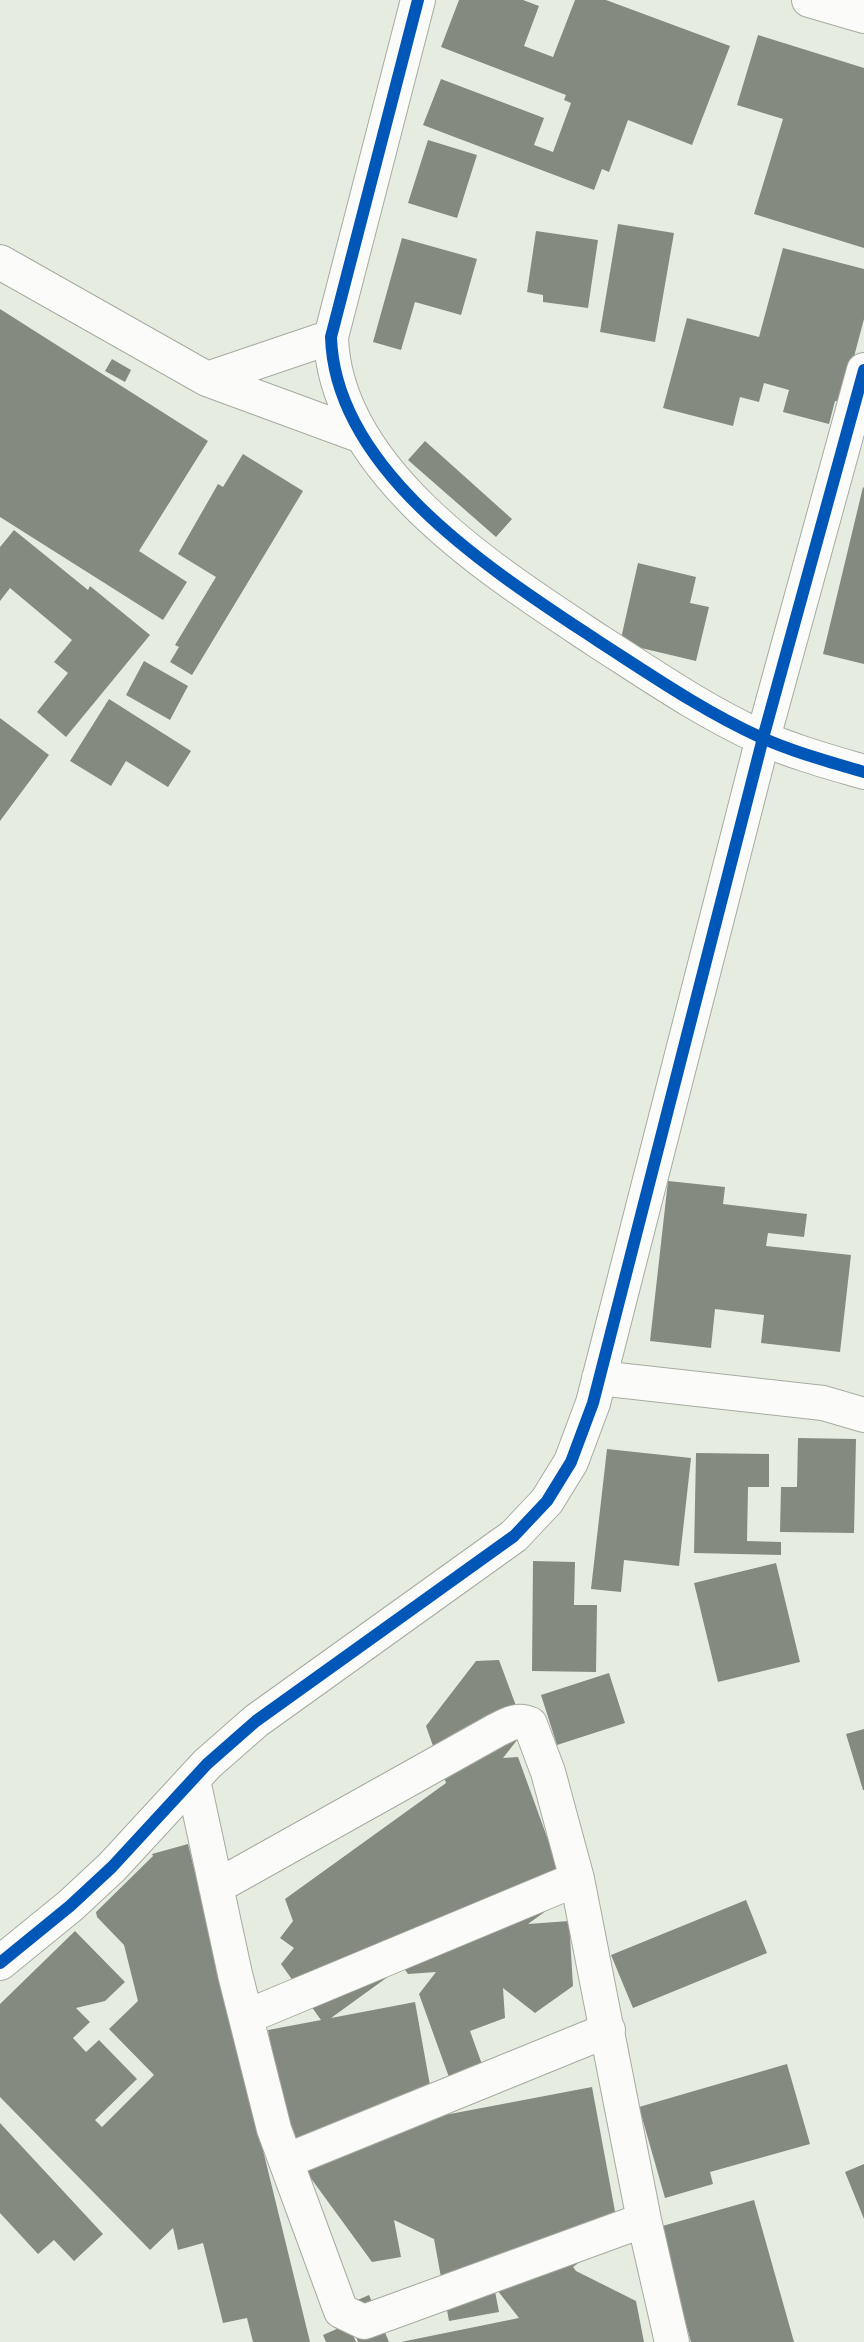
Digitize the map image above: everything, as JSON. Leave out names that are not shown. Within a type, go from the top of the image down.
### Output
[{"type":"street","points":[[418,0],[331,337],[338,377],[362,436],[424,512],[467,550],[530,596],[674,690],[763,738],[864,772]]},
{"type":"street","points":[[809,0],[864,16]]},
{"type":"street","points":[[0,262],[207,379],[362,436]]},
{"type":"street","points":[[207,379],[331,337]]},
{"type":"street","points":[[0,1963],[102,1877],[207,1764],[256,1721],[514,1536],[547,1501],[571,1462],[599,1378],[763,738],[864,370]]},
{"type":"street","points":[[599,1378],[823,1403],[864,1415]]},
{"type":"street","points":[[216,1887],[495,1731],[523,1721],[530,1724],[535,1730],[577,1879],[644,2220],[672,2342]]},
{"type":"street","points":[[193,1780],[274,2129],[341,2311],[364,2322],[644,2220]]},
{"type":"street","points":[[246,2017],[577,1879]]},
{"type":"street","points":[[286,2161],[608,2030]]},
{"type":"building","points":[[459,0],[523,0],[539,6],[524,46],[553,57],[575,0],[606,0],[730,46],[692,145],[628,120],[609,172],[602,169],[594,190],[423,125],[441,79],[544,118],[534,145],[553,152],[571,103],[564,100],[566,95],[441,47]]},
{"type":"building","points":[[758,35],[864,68],[864,248],[754,214],[783,119],[737,105]]},
{"type":"building","points":[[428,140],[477,155],[457,218],[408,203]]},
{"type":"building","points":[[618,224],[674,233],[655,342],[600,332]]},
{"type":"building","points":[[536,231],[598,240],[588,308],[543,302],[543,295],[527,292]]},
{"type":"building","points":[[402,238],[477,259],[461,315],[415,302],[401,350],[373,342]]},
{"type":"building","points":[[783,248],[864,269],[864,319],[842,402],[835,401],[829,424],[783,412],[789,390],[764,383],[759,402],[740,397],[733,426],[663,408],[687,318],[759,337]]},
{"type":"building","points":[[0,309],[208,441],[139,551],[187,582],[163,620],[0,517]]},
{"type":"building","points":[[112,359],[131,370],[125,382],[105,371]]},
{"type":"building","points":[[425,441],[512,519],[496,537],[408,460]]},
{"type":"building","points":[[243,454],[303,491],[192,675],[170,662],[179,647],[175,645],[216,577],[178,554],[218,484],[223,487]]},
{"type":"building","points":[[864,488],[864,664],[823,654]]},
{"type":"building","points":[[14,530],[150,635],[66,737],[37,712],[68,673],[54,662],[72,640],[10,588],[0,601],[0,547]]},
{"type":"building","points":[[638,563],[696,577],[690,603],[709,607],[696,661],[620,643]]},
{"type":"building","points":[[144,661],[188,686],[170,720],[126,695]]},
{"type":"building","points":[[109,699],[191,751],[168,787],[126,761],[111,786],[70,761]]},
{"type":"building","points":[[0,718],[49,755],[0,821]]},
{"type":"building","points":[[668,1181],[725,1187],[723,1204],[807,1214],[804,1237],[768,1233],[766,1246],[851,1255],[840,1352],[761,1343],[764,1315],[715,1309],[711,1348],[650,1341]]},
{"type":"building","points":[[798,1438],[856,1439],[854,1533],[780,1532],[781,1487],[797,1487]]},
{"type":"building","points":[[607,1449],[691,1458],[679,1566],[624,1560],[621,1592],[591,1589]]},
{"type":"building","points":[[696,1453],[769,1454],[769,1487],[748,1487],[747,1541],[781,1542],[781,1555],[694,1553]]},
{"type":"building","points":[[533,1561],[575,1562],[574,1605],[597,1605],[596,1672],[532,1671]]},
{"type":"building","points":[[776,1563],[800,1662],[718,1682],[694,1583]]},
{"type":"building","points":[[499,1660],[525,1730],[503,1758],[518,1757],[568,1895],[528,1924],[569,1921],[573,1986],[535,2013],[503,1988],[505,2018],[470,2031],[492,2092],[459,2105],[419,1994],[436,1972],[408,1974],[384,1940],[370,1950],[389,1976],[331,2018],[415,2002],[435,2113],[429,2118],[592,2087],[619,2233],[573,2267],[636,2301],[644,2342],[401,2342],[519,2318],[494,2286],[499,2312],[449,2321],[434,2239],[394,2220],[401,2257],[372,2262],[291,2151],[268,2030],[321,2020],[281,1964],[294,1948],[280,1938],[293,1921],[285,1899],[446,1783],[426,1726],[476,1661]]},
{"type":"building","points":[[609,1673],[625,1723],[557,1745],[541,1695]]},
{"type":"building","points":[[864,1729],[864,1790],[863,1790],[846,1734]]},
{"type":"building","points":[[188,1844],[310,2342],[253,2342],[247,2318],[223,2323],[203,2243],[178,2250],[173,2228],[150,2250],[0,2097],[0,2004],[75,1931],[125,1982],[105,2001],[76,2008],[90,2022],[73,2038],[86,2052],[99,2040],[137,2079],[95,2120],[102,2127],[154,2075],[109,2029],[138,2001],[124,1945],[97,1917],[96,1912],[152,1854]]},
{"type":"building","points":[[746,1900],[767,1953],[633,2008],[611,1955]]},
{"type":"building","points":[[787,2064],[810,2144],[710,2172],[713,2184],[665,2198],[639,2107]]},
{"type":"building","points":[[0,2123],[103,2234],[74,2261],[54,2240],[38,2254],[0,2213]]},
{"type":"building","points":[[864,2164],[864,2219],[845,2172]]},
{"type":"building","points":[[754,2200],[794,2342],[691,2342],[659,2227]]},
{"type":"building","points":[[369,2295],[389,2342],[358,2342],[344,2306]]},
{"type":"building","points":[[348,2324],[356,2342],[326,2342],[323,2335]]},
{"type":"cycle path","points":[[418,0],[331,337],[339,386],[360,432],[391,475],[428,515],[470,551],[558,614],[678,692],[739,727],[785,747],[864,772]]},
{"type":"cycle path","points":[[0,1963],[112,1867],[207,1764],[256,1721],[514,1536],[547,1501],[571,1462],[593,1403],[763,738],[864,370]]}]
